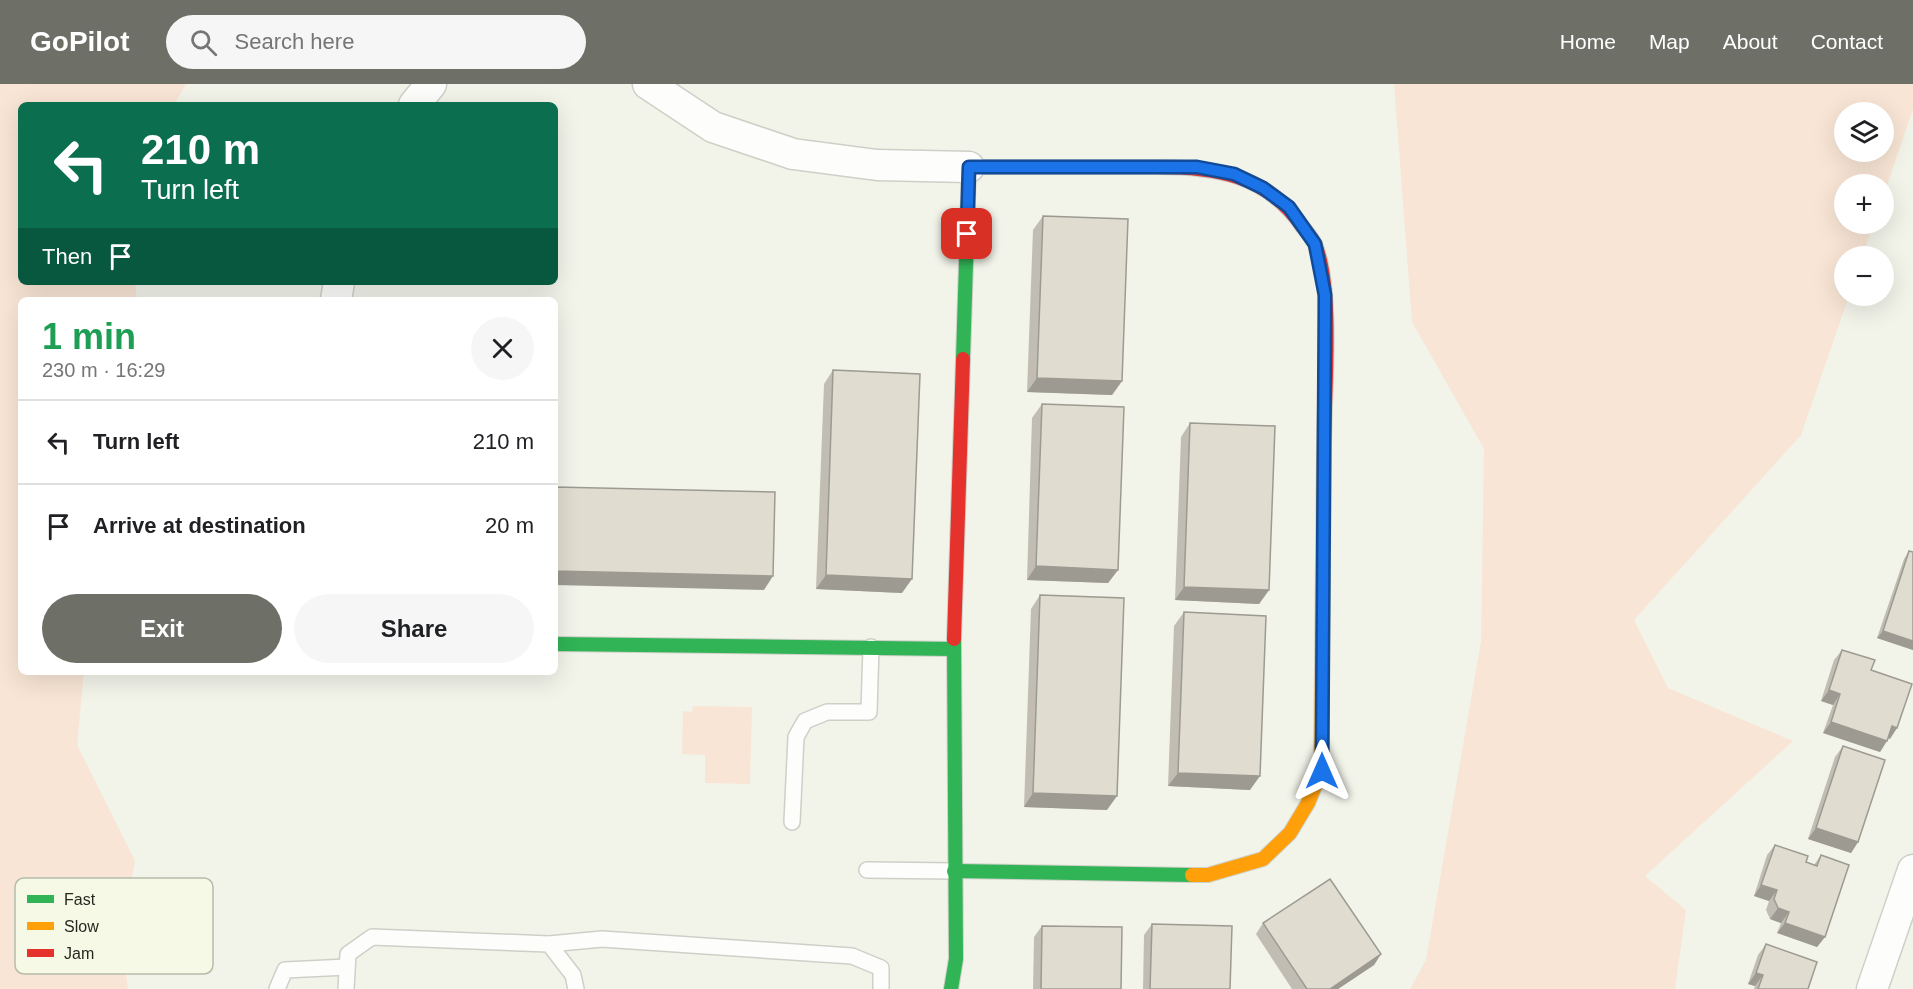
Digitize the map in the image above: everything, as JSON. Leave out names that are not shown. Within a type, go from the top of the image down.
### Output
[{"type":"street","points":[[416,102],[431,84]]},
{"type":"street","points":[[648,84],[713,127],[793,154],[877,165],[1197,167],[1234,174],[1263,188],[1289,207],[1315,244],[1325,295],[1322,771],[1308,803],[1290,833],[1263,859],[1208,875],[954,871]]},
{"type":"street","points":[[951,989],[956,959],[954,649],[969,167]]},
{"type":"street","points":[[558,644],[954,649]]},
{"type":"street","points":[[1872,989],[1903,930],[1913,870]]},
{"type":"lane","points":[[792,822],[796,736],[805,721],[827,712],[869,712],[871,648]]},
{"type":"lane","points":[[867,870],[954,871]]},
{"type":"lane","points":[[346,989],[348,954],[372,937],[549,944],[602,939],[852,957],[881,968],[881,989]]},
{"type":"lane","points":[[549,944],[573,975],[576,989]]},
{"type":"lane","points":[[277,989],[285,970],[347,967]]},
{"type":"shaded area","points":[[0,84],[186,84],[176,102],[18,102],[18,285],[135,285],[137,297],[18,297],[18,675],[84,675],[77,745],[135,861],[132,878],[15,878],[15,974],[126,974],[128,989],[0,989]]},
{"type":"shaded area","points":[[1394,84],[1913,84],[1913,109],[1891,174],[1834,174],[1834,234],[1870,234],[1866,246],[1834,246],[1834,306],[1846,306],[1801,435],[1634,620],[1668,688],[1793,741],[1645,876],[1686,910],[1675,989],[1410,989],[1426,960],[1481,641],[1484,449],[1412,322]]},
{"type":"shaded area","points":[[693,706],[752,707],[750,784],[705,783],[705,755],[682,754],[683,711],[692,712]]},
{"type":"building","points":[[1043,216],[1128,219],[1122,381],[1037,378]]},
{"type":"building","points":[[833,370],[920,374],[912,579],[826,575]]},
{"type":"building","points":[[1042,404],[1124,407],[1118,570],[1036,566]]},
{"type":"building","points":[[1190,423],[1275,426],[1269,590],[1184,587]]},
{"type":"building","points":[[558,487],[775,492],[773,576],[558,571]]},
{"type":"building","points":[[1909,551],[1913,552],[1913,641],[1883,631]]},
{"type":"building","points":[[1040,595],[1124,598],[1117,796],[1033,793]]},
{"type":"building","points":[[1184,612],[1266,616],[1260,776],[1178,773]]},
{"type":"building","points":[[1842,650],[1875,660],[1871,670],[1912,684],[1897,728],[1892,726],[1887,741],[1831,722],[1840,694],[1829,690]]},
{"type":"building","points":[[1843,746],[1885,760],[1858,842],[1816,828]]},
{"type":"building","points":[[1775,845],[1808,856],[1806,862],[1817,866],[1821,855],[1849,865],[1825,937],[1785,923],[1789,912],[1778,908],[1774,899],[1777,890],[1761,885]]},
{"type":"building","points":[[1330,879],[1381,954],[1330,989],[1307,989],[1263,923]]},
{"type":"building","points":[[1152,924],[1232,926],[1230,989],[1150,989]]},
{"type":"building","points":[[1042,926],[1122,927],[1121,989],[1041,989]]},
{"type":"building","points":[[1766,944],[1817,962],[1808,989],[1758,989],[1763,975],[1756,973]]},
{"type":"traffic: fast","points":[[963,359],[969,167],[1156,167]]},
{"type":"traffic: fast","points":[[951,989],[956,959],[954,639]]},
{"type":"traffic: fast","points":[[558,644],[954,649]]},
{"type":"traffic: fast","points":[[954,871],[1192,875]]},
{"type":"traffic: slow","points":[[1192,875],[1208,875],[1263,859],[1290,833],[1308,803],[1321,771],[1324,446]]},
{"type":"traffic: jam","points":[[1156,167],[1219,172],[1256,184],[1288,209],[1314,242],[1321,264],[1326,315],[1324,446]]},
{"type":"traffic: jam","points":[[954,639],[963,359]]},
{"type":"route","points":[[967,234],[969,167],[1197,167],[1234,174],[1263,188],[1289,207],[1315,244],[1325,295],[1322,771]]}]
